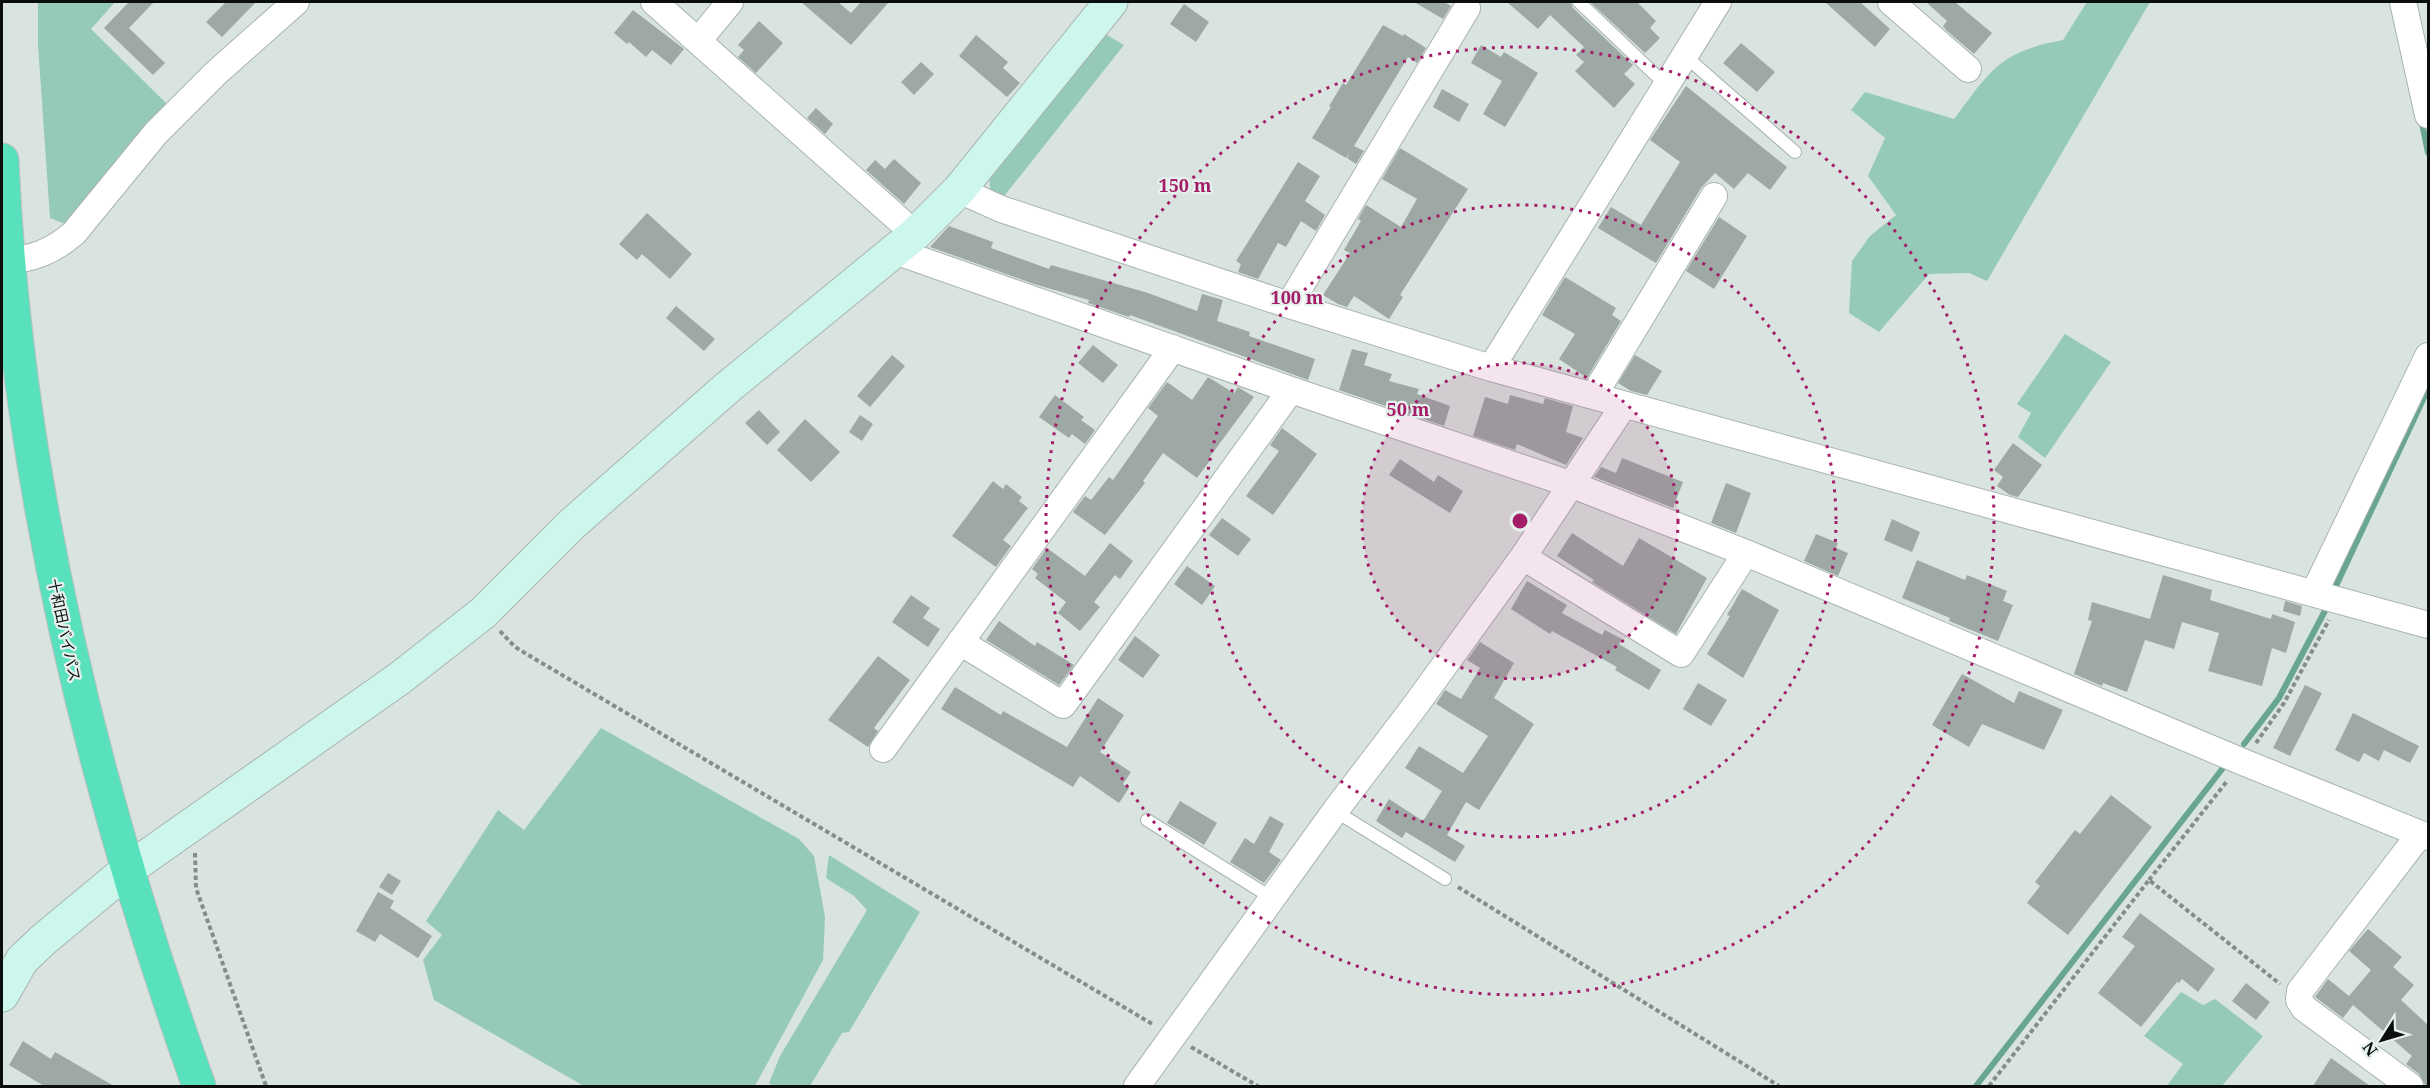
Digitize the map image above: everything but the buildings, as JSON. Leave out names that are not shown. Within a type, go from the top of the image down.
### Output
[{"type":"highway","name":"十和田バイパス","points":[[2,160],[5,260],[26,416],[50,563],[78,688],[126,871],[160,978],[199,1086]]},
{"type":"street","points":[[5,260],[41,255],[58,248],[74,233],[156,133],[216,73],[296,2]]},
{"type":"street","points":[[654,2],[698,41],[905,242],[1173,348],[1570,484],[1746,553],[2243,762],[2424,835],[2300,991],[2299,1000],[2304,1008],[2406,1085]]},
{"type":"street","points":[[698,41],[730,2]]},
{"type":"street","points":[[2,995],[22,960],[43,940],[126,871],[400,678],[483,613],[572,524],[727,388],[905,242],[959,190],[1111,2]]},
{"type":"street","points":[[1491,368],[1665,84],[1718,2]]},
{"type":"street","points":[[1891,2],[1968,69]]},
{"type":"street","points":[[2403,2],[2428,115]]},
{"type":"street","points":[[1289,305],[1467,8]]},
{"type":"street","points":[[959,190],[1001,209],[1289,305],[1491,368],[2428,624]]},
{"type":"street","points":[[1594,395],[1714,196]]},
{"type":"street","points":[[883,749],[1173,348]]},
{"type":"street","points":[[2314,593],[2428,356]]},
{"type":"street","points":[[960,642],[1064,705],[1291,390]]},
{"type":"street","points":[[1137,1086],[1335,811],[1415,706],[1523,557],[1624,405]]},
{"type":"street","points":[[1523,557],[1681,654],[1746,553]]},
{"type":"lane","points":[[1579,2],[1665,84]]},
{"type":"lane","points":[[1684,54],[1795,152]]},
{"type":"lane","points":[[1335,811],[1445,879]]},
{"type":"lane","points":[[1147,820],[1272,898]]},
{"type":"path","points":[[483,613],[516,647],[535,659],[1258,1086]]},
{"type":"path","points":[[194,823],[196,888],[266,1086]]},
{"type":"path","points":[[1445,879],[1779,1086]]},
{"type":"path","points":[[1989,1086],[2149,880],[2299,1000]]},
{"type":"green space","points":[[38,2],[115,2],[91,29],[166,103],[66,224],[50,218],[38,45]]},
{"type":"green space","points":[[2087,2],[2150,2],[1987,281],[1969,273],[1929,274],[1879,332],[1849,313],[1852,261],[1870,236],[1896,215],[1868,176],[1885,138],[1851,110],[1865,92],[1954,119],[1988,76],[2010,57],[2041,45],[2063,40]]},
{"type":"green space","points":[[1100,31],[1124,45],[1005,195],[997,194],[990,189],[989,172]]},
{"type":"green space","points":[[2065,334],[2111,362],[2045,458],[2018,437],[2031,413],[2017,404]]},
{"type":"green space","points":[[601,728],[799,839],[814,856],[825,917],[823,960],[755,1086],[584,1086],[434,1000],[423,960],[442,935],[426,921],[498,810],[524,830]]},
{"type":"green space","points":[[829,855],[920,912],[849,1032],[842,1033],[810,1086],[773,1086],[769,1083],[780,1056],[867,910],[854,896],[826,878]]},
{"type":"green space","points":[[2181,992],[2203,1005],[2215,999],[2263,1036],[2222,1086],[2167,1086],[2183,1064],[2144,1036]]},
{"type":"waterway","points":[[2421,118],[2428,153]]},
{"type":"waterway","points":[[2335,588],[2428,389]]},
{"type":"waterway","points":[[2244,744],[2279,698],[2327,607]]},
{"type":"waterway","points":[[1976,1086],[2223,768]]}]
